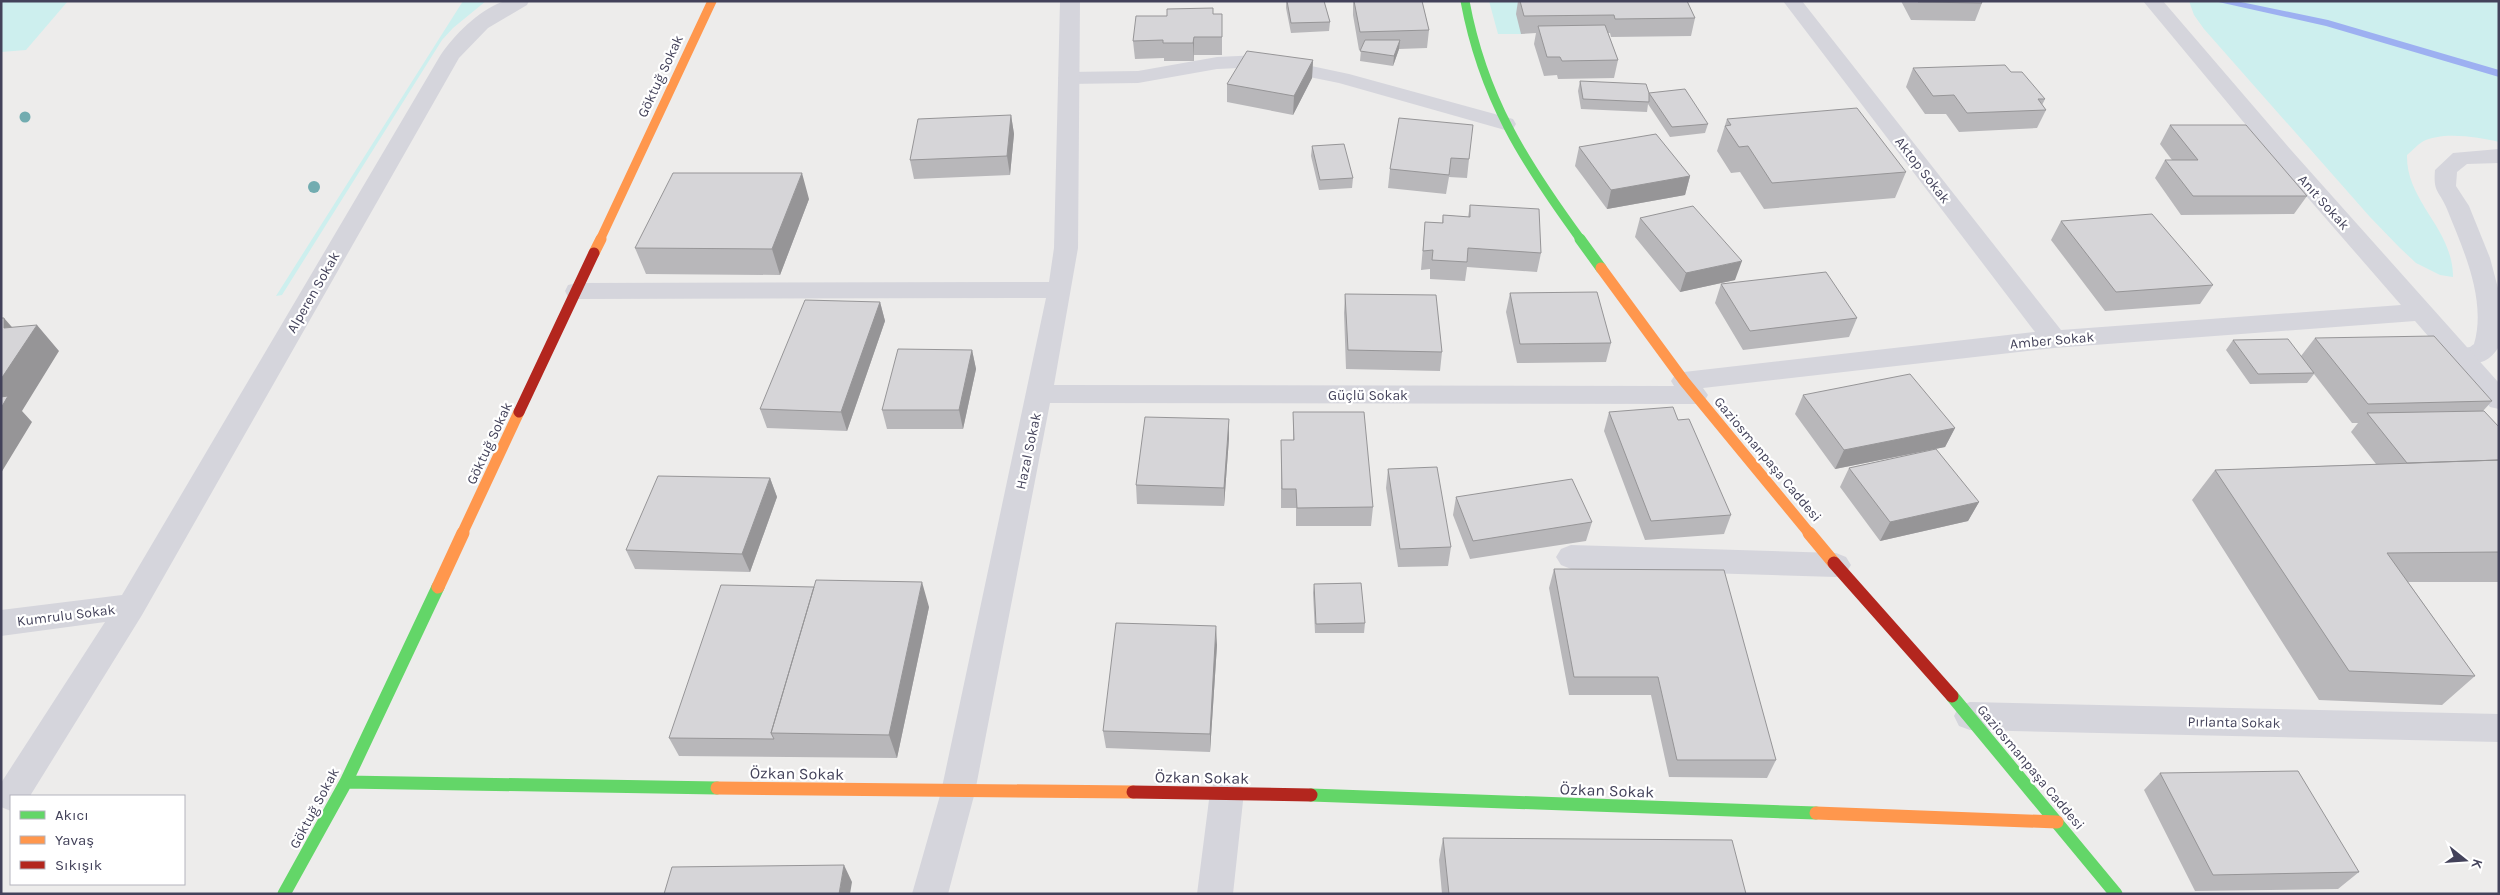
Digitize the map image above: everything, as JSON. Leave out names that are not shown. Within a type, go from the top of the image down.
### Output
[{"type":"street","name":"Alperen Sokak","points":[[13,795],[131,606],[450,56],[470,32],[508,6],[520,1]]},
{"type":"street","name":"Göktuğ Sokak","points":[[284,894],[346,782],[712,1]]},
{"type":"street","name":"Hazal Sokak","points":[[930,894],[958,792],[1060,290],[1066,248],[1070,1]]},
{"type":"street","name":"Gaziosmanpaşa Caddesi","points":[[1465,1],[1468,26],[1488,90],[1505,124],[1556,206],[1689,388],[1742,454],[1836,566],[1970,716],[2116,894]]},
{"type":"street","name":"Aktop Sokak","points":[[1792,1],[2054,339]]},
{"type":"street","name":"Anıt Sokak","points":[[2152,1],[2283,155],[2499,400]]},
{"type":"street","points":[[1068,78],[1138,76],[1217,63],[1260,62],[1300,68],[1342,78],[1505,124]]},
{"type":"street","points":[[2460,356],[2476,355],[2485,348],[2488,338],[2490,307],[2478,258],[2457,206],[2445,186],[2446,170],[2462,158],[2499,156]]},
{"type":"street","points":[[577,291],[1060,290]]},
{"type":"street","name":"Amber Sokak","points":[[1689,388],[2054,339],[2422,312]]},
{"type":"street","name":"Güçlü Sokak","points":[[1040,394],[1689,388]]},
{"type":"street","points":[[1571,557],[1836,566]]},
{"type":"street","name":"Kumrulu Sokak","points":[[1,623],[131,606]]},
{"type":"street","name":"Pırlanta Sokak","points":[[1970,716],[2499,728]]},
{"type":"street","name":"Özkan Sokak","points":[[346,782],[958,792],[1226,792],[2057,822]]},
{"type":"street","points":[[1215,894],[1226,792]]},
{"type":"street","name":"Alperen Sokak","points":[[1,814],[10,800]]},
{"type":"shaded area","points":[[1,1],[68,1],[26,50],[1,52]]},
{"type":"shaded area","points":[[463,1],[486,1],[453,28],[442,40],[282,295],[276,296]]},
{"type":"shaded area","points":[[1489,1],[1518,1],[1522,14],[1521,34],[1498,34]]},
{"type":"shaded area","points":[[2189,1],[2499,1],[2499,142],[2471,137],[2440,137],[2422,142],[2407,155],[2409,172],[2414,187],[2446,244],[2451,260],[2453,277],[2440,275],[2416,263],[2370,217],[2204,29],[2194,15]]},
{"type":"building","points":[[1287,1],[1324,1],[1330,22],[1291,23]]},
{"type":"building","points":[[1354,1],[1422,1],[1429,30],[1360,32]]},
{"type":"building","points":[[1520,1],[1687,1],[1695,18],[1615,19],[1614,15],[1524,16]]},
{"type":"building","points":[[1981,1],[1982,3],[1918,2]]},
{"type":"building","points":[[1213,8],[1213,14],[1222,14],[1222,37],[1194,37],[1193,43],[1163,43],[1163,40],[1133,41],[1136,16],[1167,16],[1167,9]]},
{"type":"building","points":[[1605,25],[1618,60],[1562,61],[1560,57],[1547,57],[1538,26]]},
{"type":"building","points":[[1365,40],[1400,40],[1394,56],[1360,51]]},
{"type":"building","points":[[1247,51],[1313,60],[1294,96],[1227,84]]},
{"type":"building","points":[[2005,65],[2011,72],[2022,72],[2045,99],[2038,99],[2046,110],[1967,113],[1954,95],[1933,96],[1913,68]]},
{"type":"building","points":[[1580,81],[1646,84],[1649,102],[1583,99]]},
{"type":"building","points":[[1685,89],[1708,124],[1672,127],[1649,93]]},
{"type":"building","points":[[1857,108],[1906,172],[1772,183],[1748,146],[1739,147],[1725,126],[1731,125],[1727,119]]},
{"type":"building","points":[[1011,115],[1007,156],[910,160],[918,119]]},
{"type":"building","points":[[1399,118],[1473,125],[1469,159],[1451,158],[1449,175],[1390,169]]},
{"type":"building","points":[[2170,125],[2246,125],[2307,196],[2193,196],[2165,160],[2198,160]]},
{"type":"building","points":[[1656,134],[1690,176],[1611,190],[1579,147]]},
{"type":"building","points":[[1344,144],[1353,178],[1320,180],[1312,146]]},
{"type":"building","points":[[673,173],[802,173],[772,249],[635,248]]},
{"type":"building","points":[[1470,205],[1539,209],[1541,253],[1468,248],[1467,262],[1432,260],[1433,250],[1423,251],[1425,222],[1443,223],[1443,215],[1470,217]]},
{"type":"building","points":[[1693,206],[1742,261],[1686,273],[1640,218]]},
{"type":"building","points":[[2152,214],[2213,285],[2116,292],[2061,221]]},
{"type":"building","points":[[1826,272],[1857,318],[1750,331],[1721,284]]},
{"type":"building","points":[[1597,292],[1611,343],[1520,344],[1510,293]]},
{"type":"building","points":[[1345,294],[1436,295],[1442,352],[1348,350]]},
{"type":"building","points":[[805,300],[880,302],[841,412],[760,409]]},
{"type":"building","points":[[1,318],[4,318],[4,328],[37,325],[1,379]]},
{"type":"building","points":[[2434,336],[2492,401],[2368,404],[2315,338]]},
{"type":"building","points":[[2288,339],[2314,373],[2258,374],[2233,340]]},
{"type":"building","points":[[898,349],[972,350],[959,410],[882,410]]},
{"type":"building","points":[[1910,374],[1955,428],[1844,450],[1803,395]]},
{"type":"building","points":[[8,396],[1,408],[1,397]]},
{"type":"building","points":[[1673,407],[1678,420],[1689,419],[1731,515],[1651,521],[1609,412]]},
{"type":"building","points":[[2484,411],[2499,427],[2499,460],[2407,463],[2367,413]]},
{"type":"building","points":[[1293,412],[1364,412],[1373,507],[1297,508],[1296,489],[1282,489],[1281,440],[1294,440]]},
{"type":"building","points":[[1145,417],[1229,419],[1224,488],[1136,485]]},
{"type":"building","points":[[1936,449],[1979,502],[1890,522],[1849,468]]},
{"type":"building","points":[[2499,460],[2499,552],[2387,553],[2475,676],[2349,671],[2215,470]]},
{"type":"building","points":[[1437,467],[1451,547],[1400,549],[1388,469]]},
{"type":"building","points":[[658,476],[770,478],[742,554],[626,550]]},
{"type":"building","points":[[1572,479],[1592,522],[1473,541],[1456,497]]},
{"type":"building","points":[[1554,569],[1724,570],[1776,760],[1677,760],[1658,677],[1574,677]]},
{"type":"building","points":[[816,580],[922,582],[889,735],[771,733]]},
{"type":"building","points":[[1361,583],[1365,623],[1316,624],[1314,584]]},
{"type":"building","points":[[721,585],[814,587],[771,733],[774,739],[669,738]]},
{"type":"building","points":[[1116,623],[1216,626],[1210,734],[1103,731]]},
{"type":"building","points":[[2298,771],[2359,872],[2213,875],[2160,773]]},
{"type":"building","points":[[1443,838],[1732,840],[1746,894],[1449,894]]},
{"type":"building","points":[[844,865],[839,894],[664,894],[672,867]]},
{"type":"waterway","points":[[2219,1],[2328,23],[2499,74]]},
{"type":"traffic: fast","points":[[1465,1],[1472,38],[1483,74],[1498,109],[1535,175],[1601,268]]},
{"type":"traffic: fast","points":[[284,894],[346,782],[438,587]]},
{"type":"traffic: fast","points":[[1952,696],[2116,894]]},
{"type":"traffic: fast","points":[[346,782],[717,788]]},
{"type":"traffic: fast","points":[[1311,795],[1816,813]]},
{"type":"traffic: slow","points":[[594,253],[712,1]]},
{"type":"traffic: slow","points":[[1601,268],[1684,381],[1742,454],[1834,563]]},
{"type":"traffic: slow","points":[[438,587],[519,412]]},
{"type":"traffic: slow","points":[[717,788],[1133,792]]},
{"type":"traffic: slow","points":[[1816,813],[2057,822]]},
{"type":"traffic: jam","points":[[519,412],[594,253]]},
{"type":"traffic: jam","points":[[1834,563],[1952,696]]},
{"type":"traffic: jam","points":[[1133,792],[1311,795]]}]
